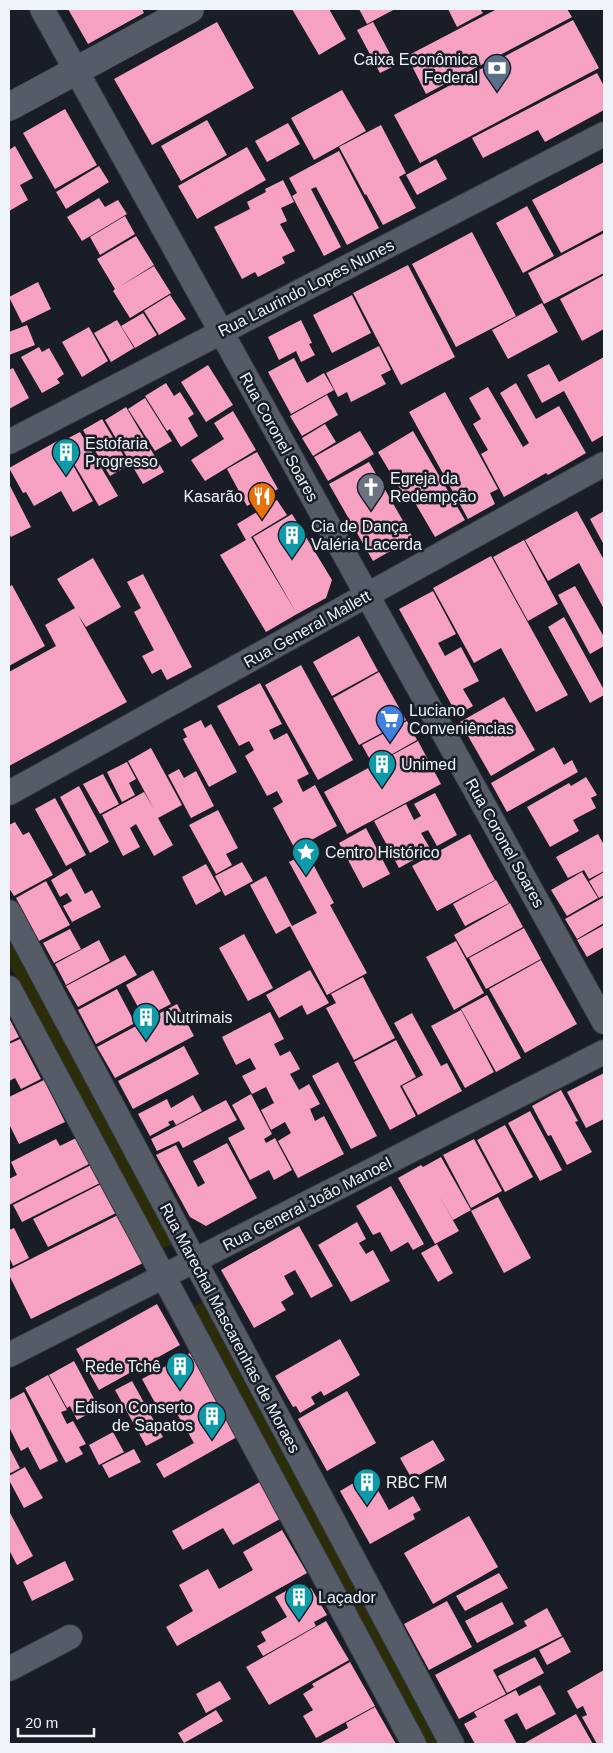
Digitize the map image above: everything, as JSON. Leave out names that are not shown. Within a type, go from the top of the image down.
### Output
[{"type":"street","name":"Rua Coronel Soares","points":[[42,9],[604,1022]]},
{"type":"street","points":[[9,107],[190,9]]},
{"type":"street","name":"Rua Laurindo Lopes Nunes","points":[[9,442],[604,134]]},
{"type":"street","name":"Rua General Mallett","points":[[9,793],[604,464]]},
{"type":"street","name":"Rua Marechal Mascarenhas de Moraes","points":[[9,912],[452,1744]]},
{"type":"street","name":"Rua Marechal Mascarenhas de Moraes","points":[[9,988],[414,1744]]},
{"type":"street","name":"Rua General João Manoel","points":[[9,1355],[604,1052]]},
{"type":"street","points":[[9,1669],[70,1637]]},
{"type":"shaded area","points":[[9,936],[172,1244],[161,1250],[9,964]]},
{"type":"shaded area","points":[[202,1302],[440,1744],[428,1744],[194,1307]]},
{"type":"building","points":[[68,9],[142,9],[144,13],[88,44]]},
{"type":"building","points":[[292,9],[329,9],[346,39],[319,55]]},
{"type":"building","points":[[359,9],[395,9],[367,24]]},
{"type":"building","points":[[448,9],[480,9],[483,13],[457,27]]},
{"type":"building","points":[[497,9],[567,9],[572,17],[426,94],[407,56]]},
{"type":"building","name":"Caixa Econômica Federal","points":[[573,20],[599,68],[420,163],[394,115]]},
{"type":"building","points":[[217,22],[254,88],[152,145],[114,79]]},
{"type":"building","points":[[373,22],[396,65],[380,73],[357,30]]},
{"type":"building","points":[[597,73],[604,86],[604,110],[545,142],[538,130],[483,158],[472,138]]},
{"type":"building","points":[[342,90],[366,131],[314,160],[291,118]]},
{"type":"building","points":[[65,109],[97,165],[55,189],[23,133]]},
{"type":"building","points":[[207,120],[227,155],[181,181],[161,146]]},
{"type":"building","points":[[288,123],[300,144],[267,162],[255,141]]},
{"type":"building","points":[[381,125],[406,173],[399,177],[416,208],[383,225],[339,147]]},
{"type":"building","points":[[15,146],[33,178],[20,185],[28,200],[9,211],[9,150]]},
{"type":"building","points":[[247,147],[266,180],[197,219],[178,186]]},
{"type":"building","points":[[339,151],[379,228],[347,245],[316,187],[311,189],[341,247],[324,256],[292,196],[297,193],[289,178]]},
{"type":"building","points":[[436,159],[447,179],[417,195],[406,175]]},
{"type":"building","points":[[604,162],[604,230],[561,253],[532,200]]},
{"type":"building","points":[[99,166],[109,182],[66,209],[56,192]]},
{"type":"building","points":[[283,180],[294,202],[281,208],[287,221],[280,224],[295,251],[282,257],[285,263],[258,277],[255,272],[242,279],[214,227],[250,209],[247,202],[266,192],[265,189]]},
{"type":"building","points":[[99,198],[105,207],[118,200],[127,214],[82,241],[67,217]]},
{"type":"building","points":[[527,206],[554,256],[523,273],[496,223]]},
{"type":"building","points":[[125,216],[135,234],[100,255],[90,237]]},
{"type":"building","points":[[472,232],[516,316],[456,347],[412,264]]},
{"type":"building","points":[[604,233],[604,273],[544,304],[528,273]]},
{"type":"building","points":[[136,236],[154,265],[119,287],[154,266],[171,293],[130,318],[113,291],[115,289],[97,259]]},
{"type":"building","points":[[408,265],[455,357],[401,385],[353,293]]},
{"type":"building","points":[[604,275],[604,329],[582,341],[560,299]]},
{"type":"building","points":[[38,282],[51,309],[22,323],[9,297]]},
{"type":"building","points":[[170,295],[186,319],[159,335],[144,311]]},
{"type":"building","points":[[352,295],[371,333],[332,353],[313,315]]},
{"type":"building","points":[[542,303],[558,332],[508,359],[492,330]]},
{"type":"building","points":[[143,313],[157,335],[135,348],[121,326]]},
{"type":"building","points":[[117,320],[134,348],[111,362],[94,333]]},
{"type":"building","points":[[301,320],[312,343],[309,344],[315,355],[301,362],[296,351],[279,360],[268,337]]},
{"type":"building","points":[[27,325],[35,345],[9,355],[9,332]]},
{"type":"building","points":[[89,327],[108,361],[82,377],[62,342]]},
{"type":"building","points":[[379,346],[391,370],[381,375],[386,384],[351,402],[347,392],[338,397],[326,373]]},
{"type":"building","points":[[39,347],[42,352],[49,348],[64,374],[57,379],[60,383],[42,393],[21,357]]},
{"type":"building","points":[[604,357],[604,435],[592,442],[564,391],[542,403],[527,375],[549,364],[559,382]]},
{"type":"building","points":[[294,358],[307,383],[324,373],[334,390],[291,414],[268,372]]},
{"type":"building","points":[[208,365],[233,405],[206,422],[181,382]]},
{"type":"building","points":[[13,368],[29,398],[9,409],[9,370]]},
{"type":"building","points":[[166,383],[174,396],[180,392],[194,414],[188,418],[198,436],[181,447],[170,429],[167,431],[145,396]]},
{"type":"building","points":[[516,383],[536,419],[559,406],[586,453],[504,497],[481,454],[488,450],[473,424],[481,419],[469,398],[488,387],[523,447],[529,443],[500,393]]},
{"type":"building","points":[[445,392],[498,489],[490,493],[495,504],[468,519],[409,412]]},
{"type":"building","points":[[327,395],[338,415],[302,436],[290,416]]},
{"type":"building","points":[[145,398],[172,441],[155,451],[128,409]]},
{"type":"building","points":[[126,407],[164,472],[143,484],[105,420]]},
{"type":"building","points":[[233,411],[256,450],[205,481],[191,460],[224,439],[214,423]]},
{"type":"building","points":[[102,419],[129,465],[110,476],[83,430]]},
{"type":"building","points":[[325,424],[336,442],[313,456],[302,438]]},
{"type":"building","points":[[360,431],[374,454],[328,481],[314,457]]},
{"type":"building","points":[[413,431],[465,520],[435,537],[411,496],[406,499],[378,452]]},
{"type":"building","points":[[80,432],[118,496],[99,506],[61,442]]},
{"type":"building","points":[[59,440],[93,501],[73,512],[61,491],[34,506],[26,492],[23,493],[9,468]]},
{"type":"building","points":[[257,452],[278,489],[247,506],[227,469]]},
{"type":"building","name":"Egreja da Redempção","points":[[369,462],[413,538],[373,561],[329,484]]},
{"type":"building","points":[[9,484],[31,527],[11,537],[9,533]]},
{"type":"building","name":"Kasarão","points":[[277,500],[287,515],[246,540],[237,524]]},
{"type":"building","points":[[577,511],[604,560],[604,609],[579,563],[548,581],[525,540]]},
{"type":"building","points":[[604,511],[604,545],[590,519]]},
{"type":"building","name":"Cia de Dança Valéria Lacerda","points":[[292,514],[332,580],[326,598],[297,614],[253,537]]},
{"type":"building","points":[[251,537],[297,614],[266,632],[220,555]]},
{"type":"building","points":[[524,540],[558,604],[528,621],[493,557]]},
{"type":"building","points":[[491,556],[568,695],[536,712],[501,648],[474,663],[433,588]]},
{"type":"building","points":[[93,558],[121,607],[86,627],[78,615],[127,702],[9,766],[9,672],[56,646],[45,625],[75,608],[57,579]]},
{"type":"building","points":[[143,574],[192,667],[167,680],[161,669],[152,674],[142,656],[154,650],[134,612],[141,608],[127,582]]},
{"type":"building","points":[[12,585],[45,646],[9,666],[9,587]]},
{"type":"building","points":[[575,586],[604,637],[604,646],[590,654],[558,595]]},
{"type":"building","points":[[433,591],[456,634],[438,643],[445,656],[461,647],[479,681],[463,689],[473,706],[457,715],[399,609]]},
{"type":"building","points":[[564,617],[604,690],[604,695],[590,703],[548,627]]},
{"type":"building","points":[[359,636],[378,671],[332,696],[313,662]]},
{"type":"building","points":[[301,665],[353,760],[318,780],[265,685]]},
{"type":"building","points":[[379,672],[406,720],[359,745],[333,698]]},
{"type":"building","points":[[260,683],[282,724],[269,730],[274,740],[287,733],[309,774],[297,780],[303,792],[315,785],[337,826],[295,849],[273,808],[283,802],[277,791],[267,796],[245,756],[254,750],[249,741],[239,746],[217,706]]},
{"type":"building","points":[[504,697],[535,750],[491,776],[460,722]]},
{"type":"building","points":[[201,720],[205,728],[211,724],[237,772],[209,787],[183,739],[187,737],[183,729]]},
{"type":"building","name":"Luciano Conveniências","points":[[407,721],[417,740],[373,765],[362,745]]},
{"type":"building","name":"Unimed","points":[[418,741],[441,784],[347,834],[324,792]]},
{"type":"building","points":[[554,747],[564,765],[572,760],[578,772],[507,812],[491,783]]},
{"type":"building","points":[[151,748],[182,805],[158,818],[173,845],[154,856],[136,824],[130,828],[140,847],[123,856],[102,815],[144,792],[154,809],[128,761]]},
{"type":"building","points":[[127,762],[136,779],[129,783],[135,795],[122,802],[107,772]]},
{"type":"building","points":[[179,769],[184,778],[196,771],[214,806],[191,818],[168,775]]},
{"type":"building","points":[[103,774],[119,804],[100,814],[83,784]]},
{"type":"building","points":[[586,777],[597,795],[591,798],[596,808],[573,820],[579,831],[550,847],[527,807],[569,783],[571,786]]},
{"type":"building","points":[[79,786],[109,842],[90,853],[60,797]]},
{"type":"building","points":[[435,793],[457,835],[437,846],[428,830],[421,833],[431,850],[399,868],[374,821],[406,804],[414,820],[421,816],[414,804]]},
{"type":"building","points":[[55,798],[86,855],[66,866],[35,809]]},
{"type":"building","points":[[218,810],[238,848],[226,854],[232,865],[216,874],[189,825]]},
{"type":"building","points":[[15,822],[23,835],[29,832],[53,875],[14,896],[9,888],[9,825]]},
{"type":"building","points":[[366,828],[390,874],[363,888],[339,843]]},
{"type":"building","points":[[470,834],[495,880],[437,911],[412,866]]},
{"type":"building","points":[[598,834],[604,845],[604,871],[589,879],[584,870],[568,878],[556,857]]},
{"type":"building","points":[[307,853],[334,903],[330,905],[367,973],[327,995],[290,926],[276,934],[250,885],[266,876],[292,926],[317,913],[289,862]]},
{"type":"building","points":[[242,862],[253,881],[225,896],[215,876]]},
{"type":"building","points":[[206,864],[221,891],[196,905],[182,877]]},
{"type":"building","points":[[71,868],[85,894],[92,890],[101,907],[72,922],[63,906],[72,901],[67,893],[60,897],[51,880]]},
{"type":"building","points":[[582,872],[598,898],[567,916],[551,890]]},
{"type":"building","points":[[604,872],[604,895],[599,898],[589,881]]},
{"type":"building","points":[[496,880],[509,903],[465,926],[453,904]]},
{"type":"building","points":[[46,881],[70,925],[39,941],[16,898]]},
{"type":"building","points":[[604,897],[604,923],[577,939],[565,919]]},
{"type":"building","points":[[510,903],[523,927],[467,958],[454,935]]},
{"type":"building","points":[[604,925],[604,947],[587,957],[577,940]]},
{"type":"building","points":[[524,928],[541,959],[486,989],[469,958]]},
{"type":"building","points":[[70,929],[81,949],[54,963],[43,943]]},
{"type":"building","points":[[244,934],[273,988],[248,1001],[219,948]]},
{"type":"building","points":[[99,940],[110,961],[66,985],[55,964]]},
{"type":"building","points":[[456,941],[484,993],[454,1010],[426,957]]},
{"type":"building","points":[[125,955],[137,975],[78,1007],[66,986]]},
{"type":"building","points":[[541,960],[577,1024],[525,1053],[489,989]]},
{"type":"building","points":[[153,970],[171,1004],[144,1018],[126,985]]},
{"type":"building","points":[[310,970],[329,1003],[307,1015],[302,1005],[279,1018],[266,995]]},
{"type":"building","points":[[363,977],[395,1038],[354,1060],[326,1008],[336,1003],[331,994]]},
{"type":"building","points":[[117,989],[135,1023],[96,1044],[78,1010]]},
{"type":"building","points":[[487,995],[521,1058],[496,1072],[461,1009]]},
{"type":"building","name":"Nutrimais","points":[[177,1004],[194,1036],[115,1078],[97,1047]]},
{"type":"building","points":[[461,1010],[494,1072],[465,1088],[431,1026]]},
{"type":"building","points":[[270,1012],[284,1039],[274,1044],[280,1056],[290,1051],[300,1069],[290,1074],[299,1090],[309,1084],[320,1104],[310,1109],[315,1121],[324,1116],[344,1154],[298,1178],[278,1141],[291,1133],[285,1122],[271,1130],[261,1110],[274,1103],[266,1087],[252,1094],[242,1076],[256,1069],[250,1058],[236,1065],[222,1037]]},
{"type":"building","points":[[412,1013],[441,1066],[447,1063],[462,1091],[418,1115],[402,1086],[423,1075],[394,1023]]},
{"type":"building","points":[[9,1018],[19,1037],[9,1042]]},
{"type":"building","points":[[20,1039],[41,1079],[21,1089],[15,1078],[9,1081],[9,1044]]},
{"type":"building","points":[[396,1040],[416,1077],[400,1086],[416,1116],[390,1130],[354,1062]]},
{"type":"building","points":[[184,1046],[199,1074],[133,1109],[118,1081]]},
{"type":"building","points":[[338,1062],[377,1136],[351,1149],[312,1076]]},
{"type":"building","points":[[604,1073],[604,1119],[586,1128],[567,1092]]},
{"type":"building","points":[[44,1080],[65,1122],[19,1144],[9,1124],[9,1097]]},
{"type":"building","points":[[561,1090],[578,1121],[575,1122],[592,1152],[567,1165],[551,1135],[548,1136],[532,1106]]},
{"type":"building","points":[[251,1094],[272,1134],[264,1139],[266,1143],[275,1138],[292,1170],[274,1180],[269,1170],[250,1180],[228,1138],[245,1129],[232,1105]]},
{"type":"building","points":[[193,1095],[202,1111],[176,1125],[173,1120],[168,1122],[170,1125],[150,1136],[138,1114],[167,1099],[171,1108]]},
{"type":"building","points":[[226,1100],[237,1120],[183,1148],[179,1141],[157,1151],[151,1139]]},
{"type":"building","points":[[530,1111],[562,1170],[540,1181],[508,1123]]},
{"type":"building","points":[[505,1125],[533,1177],[505,1192],[477,1140]]},
{"type":"building","points":[[78,1137],[91,1163],[9,1205],[9,1179],[17,1175],[11,1162],[56,1139],[60,1146]]},
{"type":"building","points":[[474,1139],[502,1191],[471,1208],[443,1155]]},
{"type":"building","points":[[227,1143],[257,1198],[206,1226],[190,1217],[156,1155],[176,1145],[198,1187],[205,1183],[193,1161]]},
{"type":"building","points":[[441,1157],[471,1210],[453,1220],[438,1194],[459,1231],[435,1244],[398,1178],[421,1165],[423,1167]]},
{"type":"building","points":[[95,1163],[104,1181],[22,1222],[13,1205]]},
{"type":"building","points":[[105,1182],[120,1211],[48,1247],[33,1219]]},
{"type":"building","points":[[391,1186],[424,1244],[413,1250],[408,1242],[391,1252],[380,1232],[373,1235],[356,1206]]},
{"type":"building","points":[[498,1197],[531,1258],[504,1273],[471,1211]]},
{"type":"building","points":[[118,1215],[143,1263],[31,1319],[9,1275],[9,1270]]},
{"type":"building","points":[[357,1222],[366,1239],[359,1243],[366,1254],[373,1250],[390,1281],[351,1302],[318,1245]]},
{"type":"building","points":[[299,1226],[333,1286],[311,1298],[295,1270],[284,1276],[294,1294],[281,1302],[286,1310],[254,1328],[221,1270]]},
{"type":"building","points":[[14,1228],[29,1258],[13,1266],[9,1257],[9,1230]]},
{"type":"building","points":[[437,1244],[453,1273],[438,1282],[421,1253]]},
{"type":"building","points":[[157,1304],[180,1345],[99,1390],[76,1349]]},
{"type":"building","points":[[340,1339],[360,1375],[324,1396],[321,1391],[311,1397],[315,1404],[300,1413],[296,1406],[293,1407],[275,1376]]},
{"type":"building","points":[[190,1353],[217,1401],[204,1410],[218,1402],[237,1437],[164,1478],[156,1464],[194,1443],[172,1405],[160,1412],[142,1379]]},
{"type":"building","points":[[74,1361],[99,1408],[77,1420],[70,1406],[67,1408],[49,1375]]},
{"type":"building","points":[[48,1375],[67,1410],[61,1412],[67,1424],[73,1421],[86,1444],[79,1447],[83,1454],[66,1463],[25,1388]]},
{"type":"building","points":[[132,1381],[163,1437],[146,1446],[115,1390]]},
{"type":"building","points":[[347,1391],[376,1443],[327,1471],[298,1419]]},
{"type":"building","points":[[24,1392],[58,1461],[40,1470],[28,1447],[21,1451],[9,1427],[9,1400]]},
{"type":"building","points":[[113,1432],[124,1452],[99,1465],[89,1445]]},
{"type":"building","points":[[433,1440],[445,1460],[412,1479],[400,1458]]},
{"type":"building","points":[[9,1447],[20,1468],[9,1474]]},
{"type":"building","points":[[134,1449],[141,1462],[109,1478],[102,1465]]},
{"type":"building","points":[[25,1467],[43,1498],[24,1508],[9,1480],[9,1476]]},
{"type":"building","name":"RBC FM","points":[[369,1474],[389,1510],[413,1496],[421,1510],[413,1514],[415,1519],[370,1544],[340,1491]]},
{"type":"building","points":[[260,1482],[280,1519],[233,1545],[223,1528],[183,1550],[172,1531]]},
{"type":"building","points":[[9,1511],[33,1556],[17,1565],[9,1550]]},
{"type":"building","points":[[469,1516],[498,1567],[433,1604],[404,1553]]},
{"type":"building","points":[[282,1530],[307,1573],[177,1646],[166,1627],[193,1611],[179,1585],[208,1569],[219,1589],[253,1570],[243,1552]]},
{"type":"building","points":[[65,1561],[74,1580],[32,1601],[23,1582]]},
{"type":"building","points":[[499,1573],[508,1588],[465,1611],[456,1596]]},
{"type":"building","name":"Laçador","points":[[295,1586],[299,1594],[311,1588],[327,1615],[314,1622],[316,1626],[263,1656],[257,1646],[266,1641],[261,1632],[287,1617],[275,1597]]},
{"type":"building","points":[[447,1601],[472,1647],[429,1670],[404,1624]]},
{"type":"building","points":[[502,1602],[514,1624],[477,1643],[465,1621]]},
{"type":"building","points":[[547,1608],[562,1636],[493,1670],[506,1694],[459,1719],[435,1675],[527,1626],[524,1621]]},
{"type":"building","points":[[326,1621],[349,1660],[269,1705],[246,1667]]},
{"type":"building","points":[[563,1637],[571,1652],[547,1665],[539,1650]]},
{"type":"building","points":[[535,1657],[544,1673],[507,1693],[498,1676]]},
{"type":"building","points":[[350,1662],[375,1706],[316,1738],[303,1716],[313,1710],[303,1694],[314,1687],[312,1684]]},
{"type":"building","points":[[604,1670],[604,1744],[597,1744],[582,1717],[587,1715],[583,1706],[577,1709],[567,1691]]},
{"type":"building","points":[[220,1681],[231,1699],[206,1713],[196,1694]]},
{"type":"building","points":[[540,1685],[556,1714],[526,1730],[517,1713],[504,1720],[517,1744],[475,1744],[464,1724],[477,1717],[474,1712],[516,1690],[519,1696]]},
{"type":"building","points":[[375,1707],[396,1744],[319,1744],[348,1728],[346,1723]]},
{"type":"building","points":[[216,1710],[223,1721],[184,1743],[178,1733]]},
{"type":"building","points":[[576,1714],[593,1744],[523,1744]]},
{"type":"place","name":"Caixa Econômica Federal","points":[[497,92]]},
{"type":"place","name":"Estofaria Progresso","points":[[66,476]]},
{"type":"place","name":"Egreja da Redempção","points":[[371,511]]},
{"type":"place","name":"Kasarão","points":[[262,520]]},
{"type":"place","name":"Cia de Dança Valéria Lacerda","points":[[292,559]]},
{"type":"place","name":"Luciano Conveniências","points":[[390,743]]},
{"type":"place","name":"Unimed","points":[[382,788]]},
{"type":"place","name":"Centro Histórico","points":[[306,876]]},
{"type":"place","name":"Nutrimais","points":[[146,1041]]},
{"type":"place","name":"Rede Tchê","points":[[180,1390]]},
{"type":"place","name":"Edison Conserto de Sapatos","points":[[212,1440]]},
{"type":"place","name":"RBC FM","points":[[367,1506]]},
{"type":"place","name":"Laçador","points":[[299,1621]]}]
